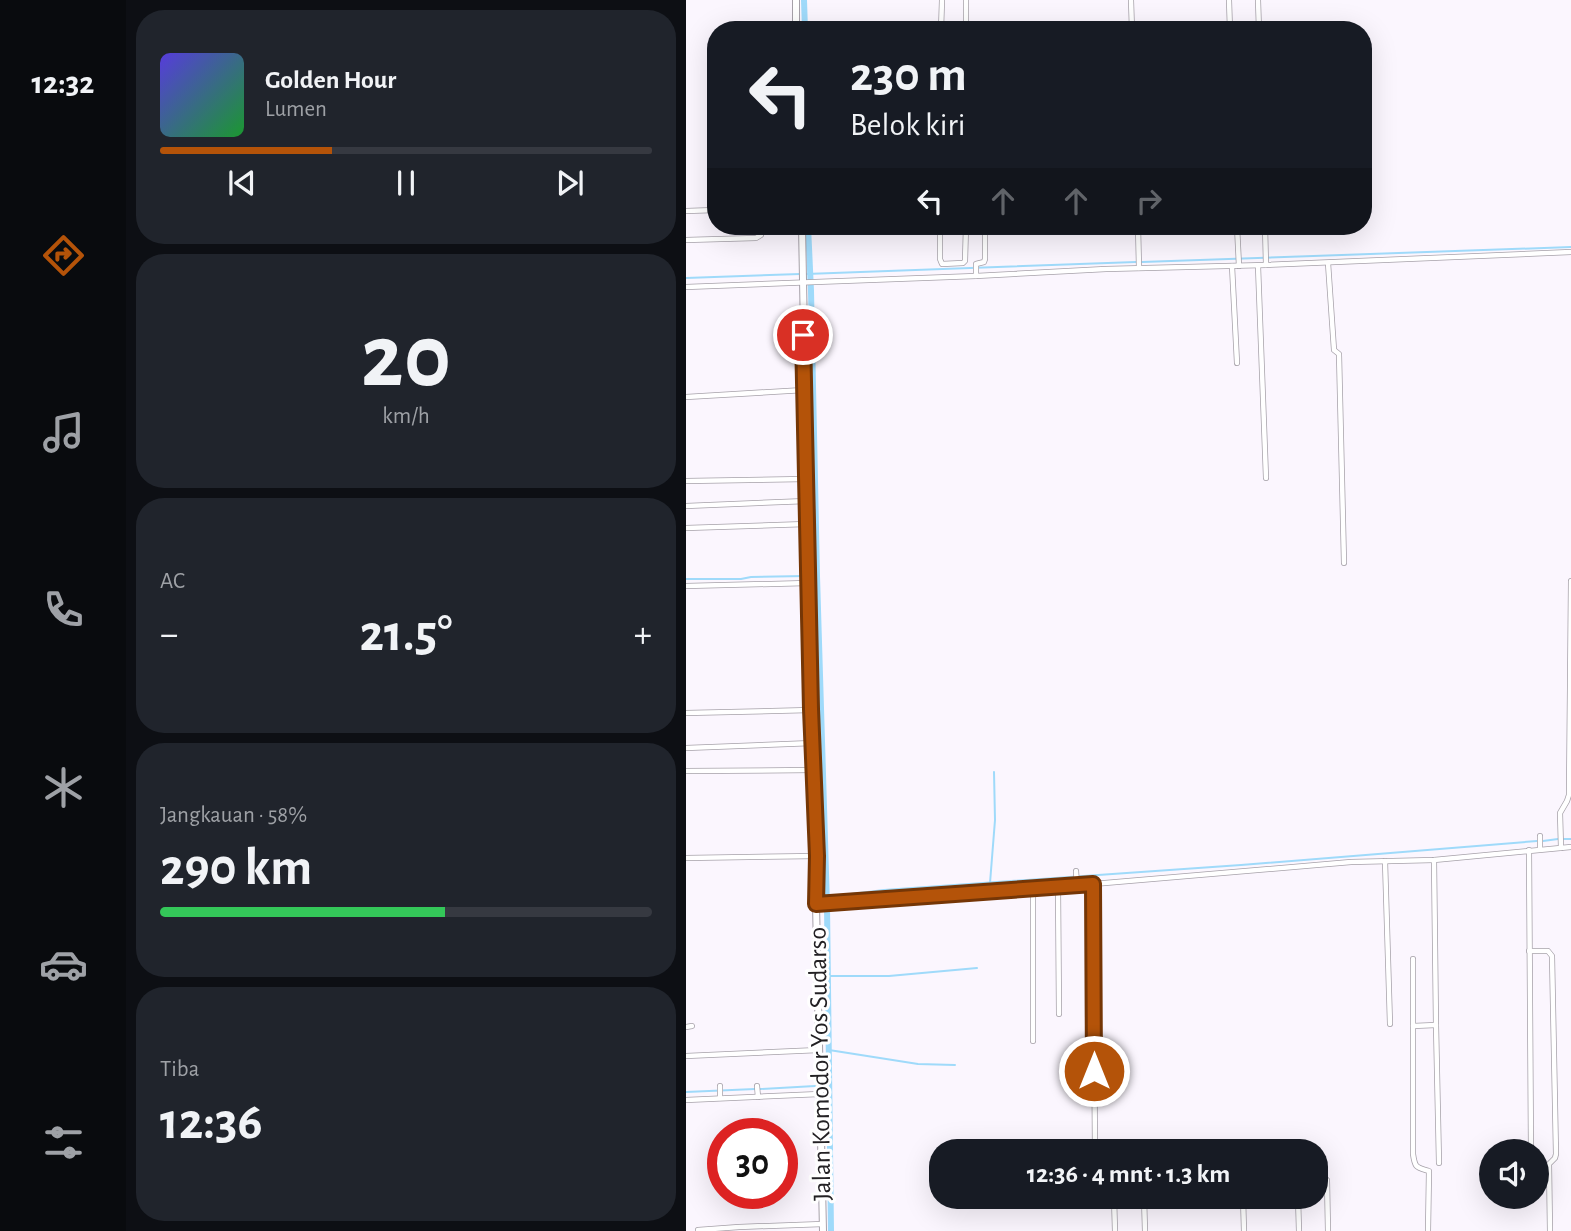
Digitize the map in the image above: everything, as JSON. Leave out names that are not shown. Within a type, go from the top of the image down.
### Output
[{"type":"street","points":[[796,0],[796,21]]},
{"type":"street","points":[[941,21],[942,0]]},
{"type":"street","points":[[966,0],[966,21]]},
{"type":"street","points":[[1131,0],[1132,21]]},
{"type":"street","points":[[1229,0],[1230,21]]},
{"type":"street","points":[[1258,0],[1259,21]]},
{"type":"street","points":[[686,211],[707,210]]},
{"type":"street","points":[[686,240],[756,238],[761,235]]},
{"type":"street","name":"Jalan Komodor Yos Sudarso","points":[[802,235],[823,1228]]},
{"type":"street","points":[[940,235],[940,262],[947,265],[965,261],[965,235]]},
{"type":"street","points":[[976,275],[976,264],[984,262],[985,259],[985,235]]},
{"type":"street","points":[[1138,235],[1139,267]]},
{"type":"street","points":[[1237,235],[1237,363]]},
{"type":"street","points":[[1265,235],[1266,264]]},
{"type":"street","points":[[686,286],[1571,252]]},
{"type":"street","points":[[1328,263],[1334,350],[1339,354],[1344,563]]},
{"type":"street","points":[[947,265],[947,275]]},
{"type":"street","points":[[1258,266],[1266,478]]},
{"type":"street","points":[[686,397],[804,390]]},
{"type":"street","points":[[686,481],[806,479]]},
{"type":"street","points":[[686,506],[808,501]]},
{"type":"street","points":[[686,528],[808,524]]},
{"type":"street","points":[[686,586],[808,578]]},
{"type":"street","points":[[1561,845],[1560,813],[1569,795],[1571,581]]},
{"type":"street","points":[[686,713],[811,709]]},
{"type":"street","points":[[686,748],[813,743]]},
{"type":"street","points":[[686,771],[814,770]]},
{"type":"street","points":[[1540,837],[1540,847]]},
{"type":"street","points":[[818,903],[1058,887],[1077,883],[1093,884],[1351,862],[1434,860],[1561,845],[1571,847]]},
{"type":"street","points":[[1529,850],[1531,1139]]},
{"type":"street","points":[[686,858],[817,856]]},
{"type":"street","points":[[1434,860],[1439,1163]]},
{"type":"street","points":[[1385,861],[1390,1024]]},
{"type":"street","points":[[1076,872],[1077,883]]},
{"type":"street","points":[[1093,884],[1095,1139]]},
{"type":"street","points":[[1058,887],[1059,1014]]},
{"type":"street","points":[[1033,888],[1033,1041]]},
{"type":"street","points":[[1529,951],[1548,951],[1552,956],[1556,1154],[1549,1164],[1550,1231]]},
{"type":"street","points":[[1413,959],[1413,1154],[1415,1165],[1429,1171],[1428,1231]]},
{"type":"street","points":[[1413,1026],[1436,1025]]},
{"type":"street","points":[[686,1056],[819,1050]]},
{"type":"street","points":[[720,1086],[720,1096]]},
{"type":"street","points":[[686,1100],[758,1092],[820,1094]]},
{"type":"street","points":[[1114,1209],[1115,1231]]},
{"type":"street","points":[[1144,1209],[1145,1231]]},
{"type":"street","points":[[1243,1209],[1244,1231]]},
{"type":"street","points":[[1298,1209],[1299,1231]]},
{"type":"street","points":[[1328,1209],[1328,1231]]},
{"type":"street","points":[[698,1230],[739,1227],[823,1228]]},
{"type":"waterway","points":[[804,0],[805,21]]},
{"type":"waterway","points":[[808,235],[827,906],[831,1231]]},
{"type":"waterway","points":[[1142,262],[1571,247]]},
{"type":"waterway","points":[[806,274],[1136,262]]},
{"type":"waterway","points":[[686,278],[800,274]]},
{"type":"waterway","points":[[686,579],[805,576]]},
{"type":"waterway","points":[[990,883],[995,820],[994,772]]},
{"type":"waterway","points":[[1543,841],[1558,839]]},
{"type":"waterway","points":[[1564,839],[1571,839]]},
{"type":"waterway","points":[[826,897],[884,890],[1537,841]]},
{"type":"waterway","points":[[828,976],[889,976],[977,968]]},
{"type":"waterway","points":[[829,1050],[918,1064],[955,1065]]},
{"type":"waterway","points":[[760,1089],[815,1086]]},
{"type":"waterway","points":[[686,1092],[755,1089]]},
{"type":"route","points":[[803,335],[816,904],[1093,884],[1094,1071]]}]
